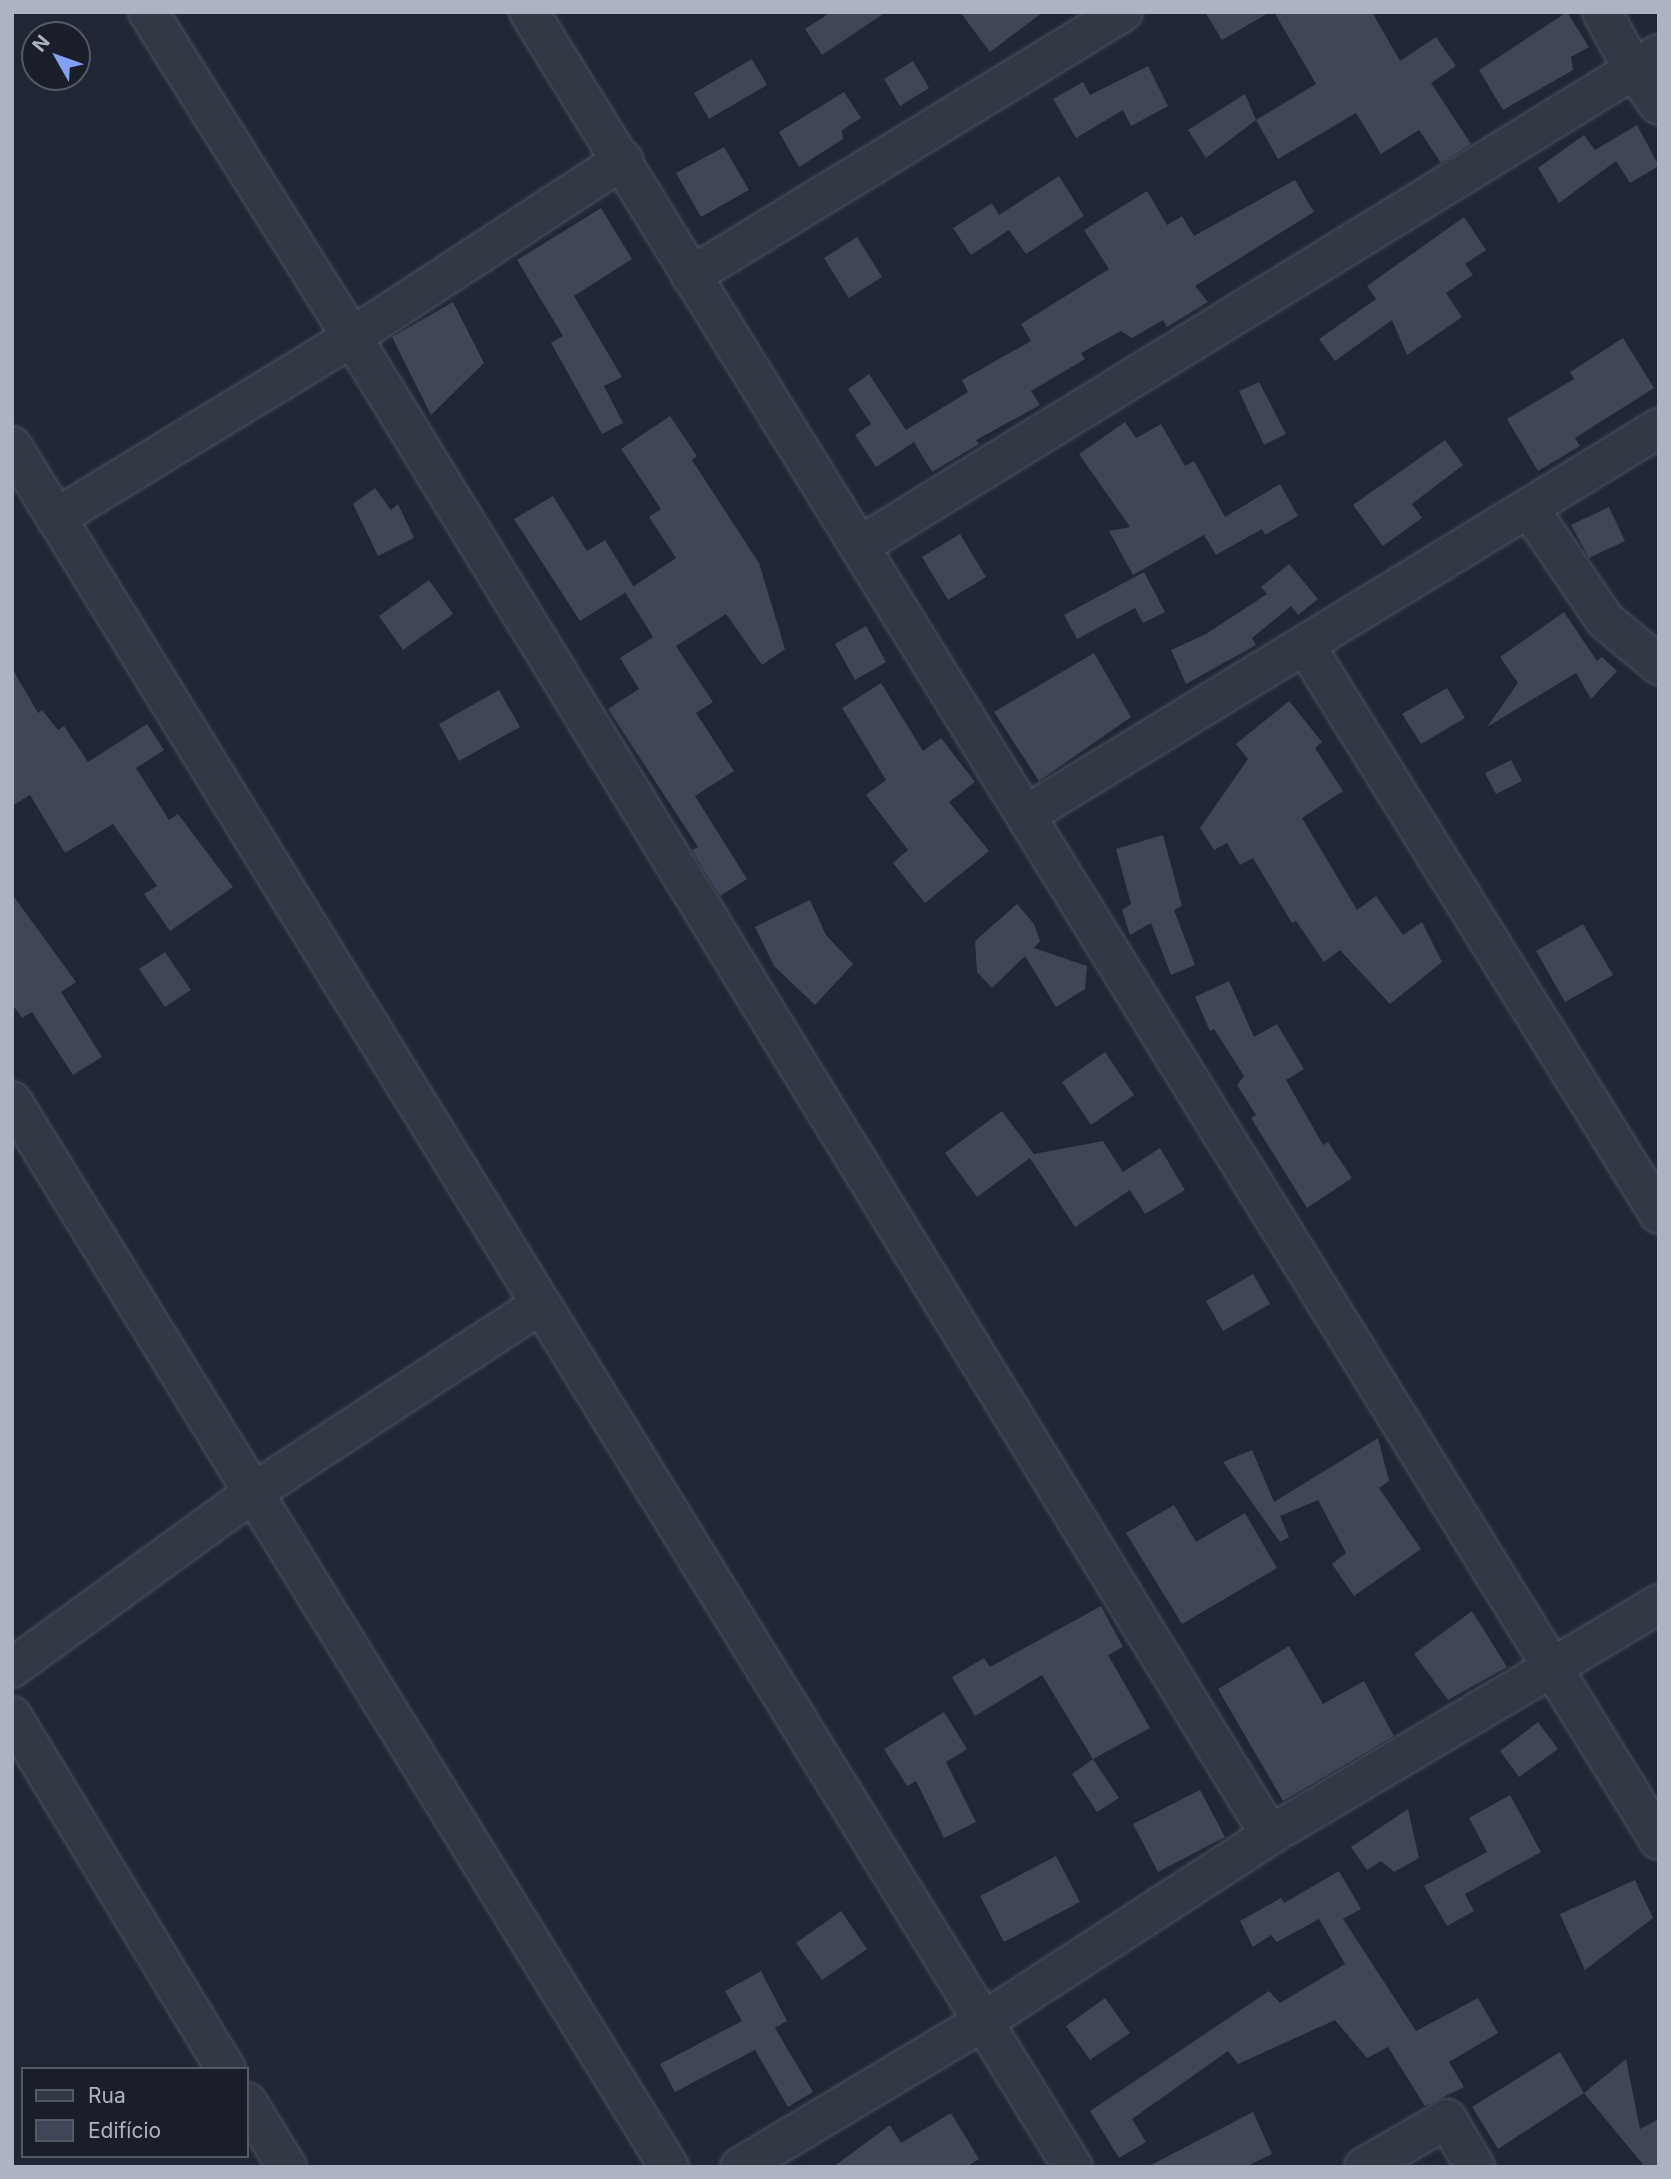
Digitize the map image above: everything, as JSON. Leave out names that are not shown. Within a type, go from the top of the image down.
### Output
[{"type":"street","points":[[148,12],[352,337],[1270,1835]]},
{"type":"street","points":[[529,12],[1556,1668],[1659,1840]]},
{"type":"street","points":[[691,276],[1123,12]]},
{"type":"street","points":[[1602,12],[1646,62],[1659,105]]},
{"type":"street","points":[[861,545],[1646,62]]},
{"type":"street","points":[[56,518],[352,337],[623,160]]},
{"type":"street","points":[[1026,815],[1530,510],[1659,428]]},
{"type":"street","points":[[12,446],[981,2023],[1073,2167]]},
{"type":"street","points":[[1530,510],[1605,620],[1659,665]]},
{"type":"street","points":[[1305,645],[1659,1214]]},
{"type":"street","points":[[12,1101],[669,2167]]},
{"type":"street","points":[[12,1668],[254,1492],[540,1305]]},
{"type":"street","points":[[740,2167],[981,2023],[1270,1835],[1556,1668],[1659,1604]]},
{"type":"street","points":[[12,1716],[225,2067]]},
{"type":"street","points":[[248,2104],[287,2167]]},
{"type":"street","points":[[1364,2167],[1447,2119],[1475,2167]]},
{"type":"building","points":[[831,12],[886,12],[822,55],[805,29]]},
{"type":"building","points":[[960,12],[1043,12],[990,52]]},
{"type":"building","points":[[1205,12],[1270,12],[1222,40]]},
{"type":"building","points":[[1274,12],[1372,12],[1400,61],[1436,37],[1456,66],[1431,83],[1471,144],[1441,163],[1419,130],[1381,154],[1356,113],[1278,159],[1256,120],[1316,84]]},
{"type":"building","points":[[1567,12],[1589,47],[1571,57],[1573,70],[1503,110],[1479,70]]},
{"type":"building","points":[[752,59],[767,85],[709,119],[694,93]]},
{"type":"building","points":[[913,61],[929,88],[900,106],[884,79]]},
{"type":"building","points":[[1148,66],[1168,106],[1131,126],[1123,110],[1076,138],[1053,99],[1083,82],[1090,95]]},
{"type":"building","points":[[844,92],[861,118],[842,130],[843,139],[799,167],[779,132]]},
{"type":"building","points":[[1245,94],[1256,120],[1206,158],[1188,130]]},
{"type":"building","points":[[1637,125],[1659,166],[1630,183],[1616,161],[1559,203],[1538,168],[1584,135],[1595,150]]},
{"type":"building","points":[[724,147],[749,190],[701,217],[676,173]]},
{"type":"building","points":[[1059,176],[1084,216],[1026,254],[1009,230],[971,255],[953,228],[992,203],[999,215]]},
{"type":"building","points":[[1295,180],[1314,212],[1195,286],[1208,302],[1167,327],[1163,320],[1132,338],[1121,331],[1081,353],[1085,359],[1031,391],[1040,405],[976,440],[979,444],[932,472],[914,442],[876,467],[855,435],[871,424],[848,389],[869,374],[906,430],[968,392],[962,380],[1031,341],[1021,324],[1109,269],[1084,230],[1147,191],[1167,225],[1182,216],[1194,236]]},
{"type":"building","points":[[601,208],[632,259],[574,296],[622,377],[604,386],[623,423],[602,434],[551,343],[563,336],[517,260]]},
{"type":"building","points":[[1464,217],[1486,250],[1465,264],[1473,275],[1446,293],[1462,317],[1407,355],[1392,320],[1335,361],[1319,339],[1376,299],[1367,286]]},
{"type":"building","points":[[857,237],[882,277],[849,298],[824,258]]},
{"type":"building","points":[[453,302],[484,363],[431,415],[392,337]]},
{"type":"building","points":[[1623,338],[1654,388],[1575,438],[1580,446],[1538,471],[1507,419],[1574,379],[1570,372]]},
{"type":"building","points":[[1259,382],[1286,434],[1264,445],[1239,391]]},
{"type":"building","points":[[670,416],[697,456],[692,460],[759,563],[785,649],[762,665],[726,614],[676,646],[713,702],[696,713],[734,771],[695,796],[747,879],[720,896],[692,850],[698,847],[608,709],[639,689],[620,658],[653,637],[625,592],[676,558],[649,517],[661,509],[621,449]]},
{"type":"building","points":[[1125,422],[1136,438],[1161,424],[1185,466],[1194,461],[1225,517],[1280,484],[1298,516],[1265,535],[1262,529],[1216,555],[1204,535],[1133,575],[1109,531],[1130,527],[1079,454]]},
{"type":"building","points":[[1445,440],[1463,465],[1412,504],[1422,518],[1383,546],[1353,505]]},
{"type":"building","points":[[375,488],[391,510],[398,504],[414,538],[378,556],[353,504]]},
{"type":"building","points":[[553,496],[587,551],[605,540],[634,587],[580,621],[514,519]]},
{"type":"building","points":[[1609,507],[1625,541],[1589,558],[1571,525]]},
{"type":"building","points":[[960,534],[986,577],[948,600],[922,557]]},
{"type":"building","points":[[1289,564],[1318,599],[1298,615],[1291,606],[1252,638],[1256,645],[1186,684],[1171,650],[1206,634],[1267,594],[1261,587]]},
{"type":"building","points":[[1144,572],[1165,612],[1143,623],[1135,608],[1077,639],[1064,615]]},
{"type":"building","points":[[429,580],[453,614],[403,650],[379,616]]},
{"type":"building","points":[[1564,612],[1597,661],[1602,657],[1617,671],[1591,699],[1576,673],[1487,727],[1518,683],[1500,657]]},
{"type":"building","points":[[866,626],[886,662],[855,680],[835,644]]},
{"type":"building","points":[[1094,653],[1131,717],[1039,781],[994,712]]},
{"type":"building","points":[[12,668],[38,713],[42,710],[58,730],[64,726],[88,762],[147,724],[164,750],[136,768],[169,820],[178,814],[233,887],[170,931],[144,894],[157,886],[113,824],[65,853],[30,795],[12,806]]},
{"type":"building","points":[[881,683],[923,751],[941,738],[975,782],[949,802],[989,851],[925,903],[893,863],[908,850],[866,795],[886,780],[842,708]]},
{"type":"building","points":[[1447,688],[1465,718],[1421,744],[1402,714]]},
{"type":"building","points":[[499,690],[520,727],[459,761],[439,724]]},
{"type":"building","points":[[1289,701],[1322,742],[1315,748],[1343,791],[1302,818],[1357,910],[1376,896],[1403,935],[1422,922],[1442,962],[1390,1004],[1340,950],[1324,962],[1296,921],[1292,923],[1253,858],[1240,865],[1227,843],[1214,850],[1200,828],[1248,759],[1236,744]]},
{"type":"building","points":[[1511,760],[1522,781],[1496,794],[1485,773]]},
{"type":"building","points":[[1163,835],[1182,906],[1174,910],[1195,965],[1171,975],[1151,923],[1130,935],[1122,910],[1131,904],[1116,849]]},
{"type":"building","points":[[12,894],[76,982],[61,992],[102,1057],[73,1075],[32,1012],[22,1018],[12,1004]]},
{"type":"building","points":[[810,900],[826,935],[853,964],[815,1005],[774,966],[755,927]]},
{"type":"building","points":[[1017,904],[1034,924],[1040,941],[1034,948],[1087,966],[1085,989],[1056,1007],[1025,956],[992,988],[977,972],[975,941]]},
{"type":"building","points":[[1583,924],[1613,975],[1565,1002],[1536,951]]},
{"type":"building","points":[[165,952],[191,990],[165,1007],[139,969]]},
{"type":"building","points":[[1229,981],[1254,1037],[1277,1024],[1304,1069],[1286,1080],[1323,1145],[1328,1142],[1352,1178],[1307,1208],[1251,1118],[1256,1115],[1237,1085],[1244,1076],[1214,1029],[1210,1031],[1195,997]]},
{"type":"building","points":[[1105,1052],[1134,1095],[1091,1125],[1062,1082]]},
{"type":"building","points":[[1002,1111],[1034,1154],[1103,1141],[1123,1172],[1160,1148],[1185,1190],[1145,1214],[1130,1190],[1075,1227],[1030,1158],[977,1197],[945,1153]]},
{"type":"building","points":[[1253,1274],[1270,1304],[1223,1331],[1206,1301]]},
{"type":"building","points":[[1378,1438],[1389,1481],[1379,1488],[1421,1549],[1354,1596],[1332,1564],[1346,1553],[1318,1500],[1280,1516],[1289,1537],[1280,1542],[1223,1462],[1252,1450],[1274,1502]]},
{"type":"building","points":[[1174,1505],[1196,1542],[1245,1513],[1277,1568],[1182,1624],[1126,1533]]},
{"type":"building","points":[[1101,1606],[1123,1647],[1108,1655],[1150,1728],[1093,1759],[1042,1675],[975,1716],[952,1677],[984,1658],[990,1667]]},
{"type":"building","points":[[1472,1611],[1507,1667],[1448,1700],[1414,1654]]},
{"type":"building","points":[[1289,1646],[1323,1704],[1364,1681],[1394,1736],[1283,1801],[1218,1689]]},
{"type":"building","points":[[944,1712],[967,1749],[946,1762],[976,1822],[944,1838],[916,1781],[907,1786],[884,1749]]},
{"type":"building","points":[[1538,1722],[1558,1749],[1519,1777],[1500,1751]]},
{"type":"building","points":[[1093,1759],[1119,1798],[1097,1812],[1072,1774]]},
{"type":"building","points":[[1200,1790],[1225,1837],[1158,1872],[1133,1824]]},
{"type":"building","points":[[1510,1795],[1541,1852],[1465,1894],[1474,1911],[1447,1926],[1424,1886],[1487,1852],[1469,1818]]},
{"type":"building","points":[[1408,1809],[1419,1858],[1394,1872],[1381,1861],[1367,1870],[1351,1847]]},
{"type":"building","points":[[1056,1856],[1080,1902],[1004,1942],[980,1896]]},
{"type":"building","points":[[1339,1871],[1361,1909],[1343,1919],[1416,2031],[1478,1998],[1498,2033],[1449,2062],[1464,2087],[1425,2106],[1388,2047],[1367,2058],[1335,2020],[1238,2064],[1228,2051],[1132,2119],[1146,2142],[1119,2158],[1090,2111],[1269,1991],[1280,2003],[1345,1964],[1319,1919],[1277,1942],[1271,1935],[1253,1947],[1240,1921],[1281,1898],[1284,1903]]},
{"type":"building","points":[[1635,1880],[1653,1918],[1585,1970],[1560,1914]]},
{"type":"building","points":[[841,1911],[867,1949],[822,1980],[796,1943]]},
{"type":"building","points":[[761,1971],[787,2021],[775,2028],[813,2092],[788,2107],[755,2050],[675,2092],[660,2064],[742,2021],[725,1991]]},
{"type":"building","points":[[1105,1998],[1130,2033],[1090,2060],[1066,2026]]},
{"type":"building","points":[[1560,2052],[1584,2093],[1498,2149],[1472,2107]]},
{"type":"building","points":[[1626,2059],[1640,2129],[1659,2119],[1659,2167],[1645,2167],[1584,2093]]},
{"type":"building","points":[[1253,2112],[1272,2154],[1245,2167],[1147,2167]]},
{"type":"building","points":[[951,2113],[979,2159],[966,2167],[833,2167],[890,2125],[901,2143]]}]
